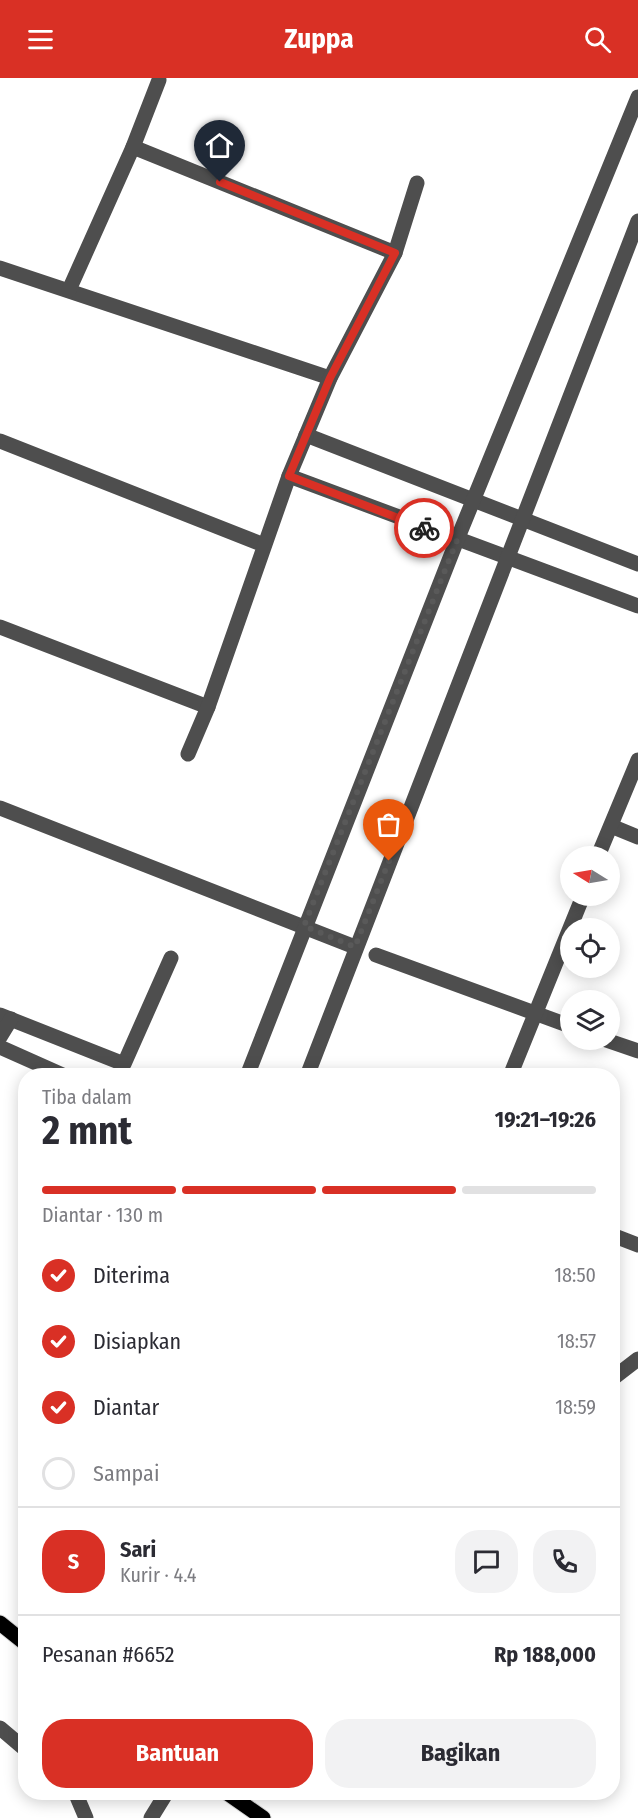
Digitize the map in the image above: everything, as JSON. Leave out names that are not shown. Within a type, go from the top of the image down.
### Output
[{"type":"main road","points":[[0,1623],[18,1638]]},
{"type":"main road","points":[[237,1800],[263,1818]]},
{"type":"street","points":[[69,290],[134,147],[159,80]]},
{"type":"street","points":[[250,1068],[457,540],[638,97]]},
{"type":"street","points":[[134,147],[395,253]]},
{"type":"street","points":[[188,754],[208,707],[289,476],[330,378],[395,253],[417,183]]},
{"type":"street","points":[[310,1068],[638,221]]},
{"type":"street","points":[[0,268],[330,378]]},
{"type":"street","points":[[306,435],[638,564]]},
{"type":"street","points":[[0,441],[264,545]]},
{"type":"street","points":[[289,476],[638,606]]},
{"type":"street","points":[[0,627],[208,707]]},
{"type":"street","points":[[602,846],[638,760]]},
{"type":"street","points":[[0,808],[355,947]]},
{"type":"street","points":[[611,826],[638,837]]},
{"type":"street","points":[[513,1068],[578,906]]},
{"type":"street","points":[[376,955],[560,1022]]},
{"type":"street","points":[[122,1068],[171,958]]},
{"type":"street","points":[[0,1037],[6,1017],[117,1068]]},
{"type":"street","points":[[620,1045],[638,1051]]},
{"type":"street","points":[[0,1047],[47,1068]]},
{"type":"street","points":[[620,1238],[638,1245]]},
{"type":"street","points":[[620,1373],[638,1359]]},
{"type":"street","points":[[0,1728],[18,1743]]},
{"type":"street","points":[[78,1800],[86,1818]]},
{"type":"street","points":[[151,1818],[162,1800]]},
{"type":"way so far","points":[[389,861],[355,947],[304,926],[457,540],[424,528]]},
{"type":"route","points":[[220,182],[395,253],[330,378],[289,476],[424,528]]}]
